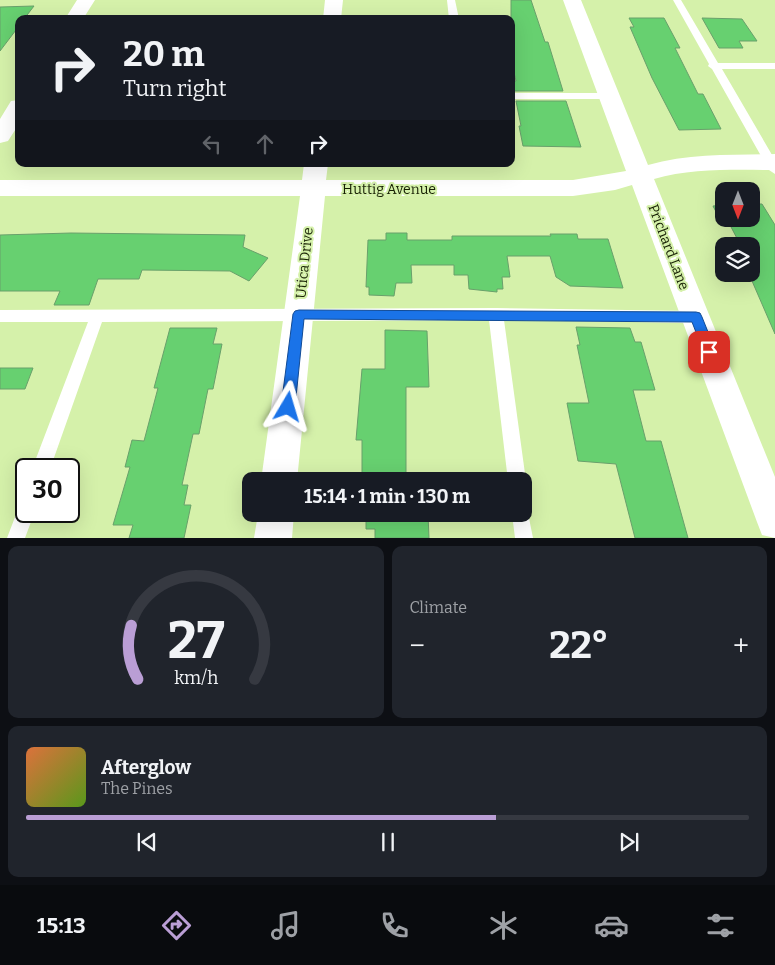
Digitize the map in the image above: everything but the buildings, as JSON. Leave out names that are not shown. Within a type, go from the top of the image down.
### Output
[{"type":"street","points":[[77,15],[86,0]]},
{"type":"street","points":[[332,15],[334,0]]},
{"type":"street","name":"Prichard Lane","points":[[572,0],[696,317],[766,473],[775,522]]},
{"type":"street","points":[[0,136],[15,112]]},
{"type":"street","name":"Huttig Avenue","points":[[0,188],[314,176],[573,188],[615,182],[664,168],[710,163],[774,165]]},
{"type":"street","name":"Utica Drive","points":[[280,472],[314,176]]},
{"type":"street","points":[[273,538],[275,522]]},
{"type":"lane","points":[[451,0],[453,15]]},
{"type":"lane","points":[[677,0],[713,66],[774,165]]},
{"type":"lane","points":[[713,66],[775,66]]},
{"type":"lane","points":[[515,96],[611,96]]},
{"type":"lane","points":[[0,316],[496,314],[696,317]]},
{"type":"lane","points":[[496,314],[516,472]]},
{"type":"lane","points":[[45,458],[97,316]]},
{"type":"lane","points":[[522,522],[524,538]]},
{"type":"lane","points":[[16,538],[21,523]]},
{"type":"route","points":[[288,407],[299,314],[696,317],[709,352]]}]
